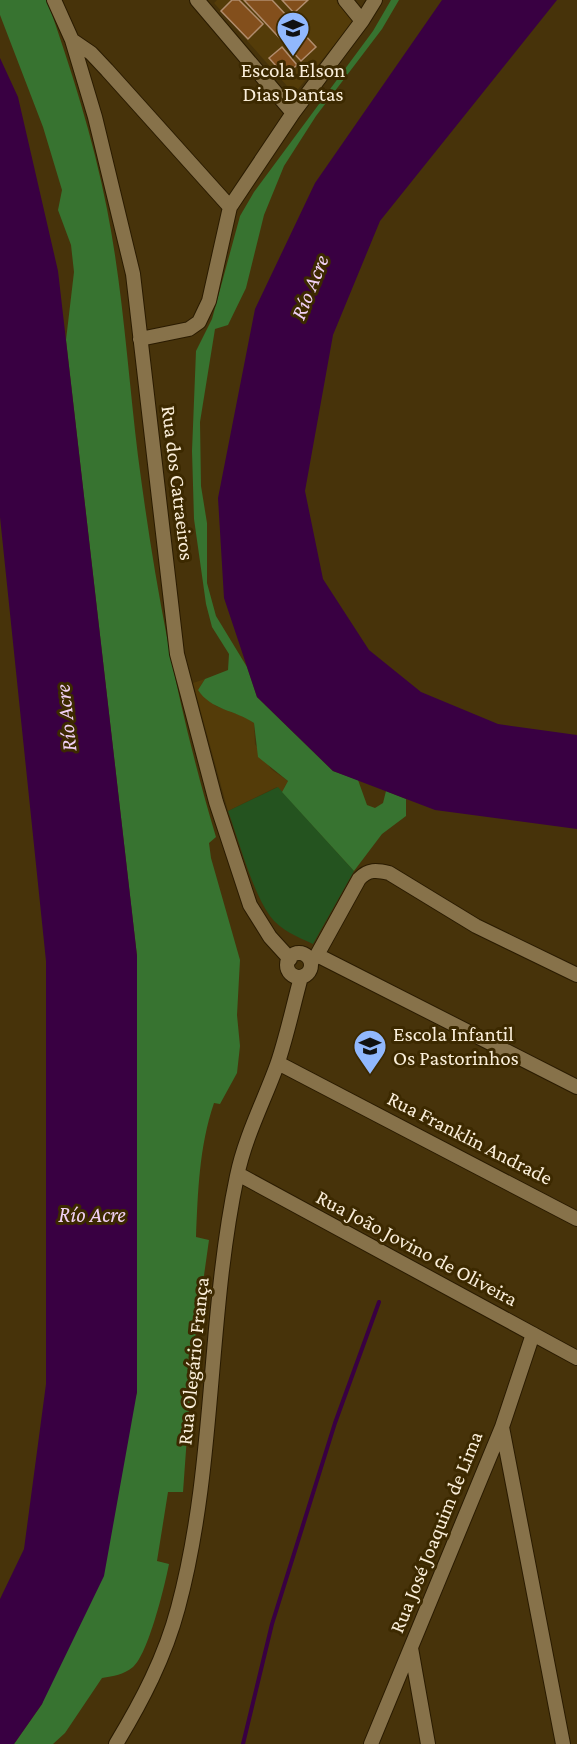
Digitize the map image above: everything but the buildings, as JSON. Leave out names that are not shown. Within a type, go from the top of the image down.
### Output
[{"type":"street","name":"Rua dos Catraeiros","points":[[54,0],[72,40],[104,151],[133,274],[177,654],[216,802],[250,905],[270,937],[290,959]]},
{"type":"street","points":[[197,0],[293,113]]},
{"type":"street","points":[[345,0],[362,21]]},
{"type":"street","points":[[140,339],[189,329],[200,322],[209,301],[230,207],[293,113],[362,21],[375,0]]},
{"type":"street","points":[[72,40],[91,53],[107,69],[230,207]]},
{"type":"street","points":[[577,975],[476,926],[389,873],[376,870],[367,872],[359,879],[314,959],[308,973],[301,977],[291,973],[288,966],[290,959],[296,954],[303,954],[314,959],[577,1087]]},
{"type":"street","name":"Rua Olegário França","points":[[116,1744],[140,1704],[158,1666],[178,1610],[191,1555],[199,1505],[224,1266],[238,1174],[278,1063],[301,977]]},
{"type":"street","name":"Rua Franklin Andrade","points":[[278,1063],[577,1219]]},
{"type":"street","name":"Rua João Jovino de Oliveira","points":[[238,1174],[466,1300],[577,1358]]},
{"type":"street","name":"Rua José Joaquim de Lima","points":[[371,1744],[502,1427],[533,1334]]},
{"type":"street","points":[[502,1427],[563,1744]]},
{"type":"street","points":[[411,1648],[428,1744]]},
{"type":"shaded area","name":"Escola Elson Dias Dantas","points":[[217,0],[336,0],[354,21],[294,94],[214,3]]},
{"type":"shaded area","points":[[205,679],[198,690],[216,706],[245,717],[254,723],[255,744],[271,769],[288,781],[282,792],[277,787],[228,811],[193,683]]},
{"type":"green space","points":[[0,0],[47,0],[73,77],[95,156],[117,270],[138,456],[160,601],[190,742],[216,837],[209,843],[211,858],[240,960],[237,1015],[240,1046],[237,1073],[220,1104],[214,1103],[205,1136],[200,1170],[196,1237],[209,1240],[193,1353],[183,1492],[168,1492],[157,1561],[169,1564],[164,1587],[150,1635],[139,1660],[126,1672],[102,1678],[65,1733],[53,1744],[14,1744],[42,1704],[137,1392],[137,956],[66,340],[74,272],[71,245],[58,210],[62,190],[43,127],[0,15]]},
{"type":"green space","points":[[391,0],[399,0],[382,29],[316,116],[284,166],[264,215],[246,288],[228,325],[215,329],[200,422],[201,486],[207,523],[207,583],[216,616],[247,667],[257,697],[333,771],[358,780],[367,805],[375,808],[383,803],[386,791],[406,799],[406,816],[382,834],[354,871],[282,792],[288,781],[258,757],[254,723],[216,706],[203,697],[198,690],[205,679],[228,670],[229,654],[212,627],[206,604],[194,519],[192,451],[196,351],[212,319],[240,216],[254,192],[373,31]]},
{"type":"green space","points":[[278,787],[354,871],[313,944],[284,929],[274,921],[263,906],[228,811]]},
{"type":"water","name":"Río Acre","points":[[442,0],[557,0],[380,221],[333,335],[305,491],[323,579],[369,650],[421,692],[498,724],[577,735],[577,829],[435,810],[333,771],[257,697],[224,598],[218,498],[255,309],[315,183]]},
{"type":"water","name":"Río Acre","points":[[0,58],[18,97],[58,271],[137,956],[137,1392],[104,1576],[42,1704],[14,1744],[0,1744],[0,1599],[24,1549],[46,1384],[46,961],[0,517]]},
{"type":"waterway","points":[[243,1744],[272,1624],[335,1423],[379,1302]]},
{"type":"place","name":"Escola Elson Dias Dantas","points":[[293,57]]},
{"type":"place","name":"Escola Infantil Os Pastorinhos","points":[[370,1075]]}]
